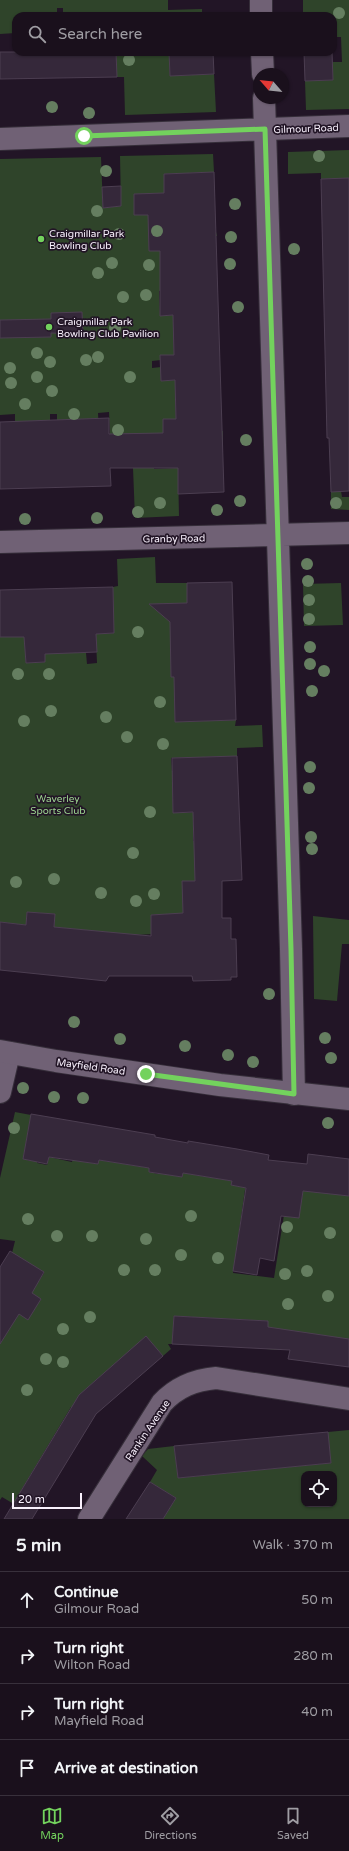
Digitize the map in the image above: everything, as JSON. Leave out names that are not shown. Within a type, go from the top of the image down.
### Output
[{"type":"street","points":[[261,0],[261,12]]},
{"type":"street","points":[[262,56],[263,68]]},
{"type":"street","points":[[264,104],[294,1094]]},
{"type":"street","name":"Gilmour Road","points":[[0,139],[349,126]]},
{"type":"street","name":"Granby Road","points":[[0,542],[349,533]]},
{"type":"street","points":[[0,1092],[4,1052]]},
{"type":"street","name":"Mayfield Road","points":[[4,1052],[102,1068],[349,1100]]},
{"type":"street","name":"Rankin Avenue","points":[[89,1519],[162,1403],[171,1394],[187,1384],[204,1379],[216,1378],[349,1399]]},
{"type":"green space","points":[[0,0],[168,0],[168,10],[202,9],[202,12],[63,12],[63,8],[57,8],[57,12],[12,12],[12,33],[0,34]]},
{"type":"green space","points":[[303,0],[349,0],[349,109],[306,110],[305,81],[333,80],[333,62],[342,62],[341,37],[337,37],[337,12],[303,12]]},
{"type":"green space","points":[[116,56],[169,56],[170,76],[214,74],[216,112],[125,115],[124,77],[117,77]]},
{"type":"green space","points":[[349,150],[349,178],[321,179],[321,173],[288,174],[288,152]]},
{"type":"green space","points":[[213,154],[214,172],[164,174],[164,193],[148,193],[149,205],[134,206],[134,215],[149,215],[173,234],[216,232],[217,236],[149,238],[150,251],[171,250],[172,290],[159,291],[160,316],[173,315],[174,355],[161,355],[161,360],[152,361],[152,368],[161,367],[162,381],[175,380],[176,419],[163,419],[163,432],[223,431],[223,445],[153,448],[154,469],[178,468],[179,516],[135,518],[133,468],[110,434],[109,412],[98,413],[99,433],[57,420],[57,414],[50,414],[50,420],[15,422],[15,414],[0,415],[0,159],[101,157],[103,208],[121,206],[120,156]]},
{"type":"green space","points":[[341,491],[342,497],[349,497],[349,510],[331,509],[331,492]]},
{"type":"green space","name":"Waverley Sports Club","points":[[155,557],[156,583],[187,583],[187,605],[181,603],[161,604],[161,613],[170,613],[170,622],[184,622],[171,657],[171,677],[185,677],[175,722],[236,720],[235,726],[262,725],[263,747],[237,748],[237,756],[171,758],[172,771],[186,770],[173,813],[234,811],[193,819],[193,841],[206,841],[195,864],[195,881],[183,881],[185,935],[166,914],[151,915],[155,934],[134,935],[54,927],[55,914],[27,912],[26,925],[0,922],[0,637],[25,636],[26,663],[45,662],[45,642],[75,641],[76,653],[86,653],[87,664],[97,663],[96,641],[93,634],[114,633],[113,587],[118,586],[117,559]]},
{"type":"green space","points":[[341,583],[343,625],[304,626],[303,584]]},
{"type":"green space","points":[[313,916],[349,920],[349,944],[342,944],[337,1001],[314,999]]},
{"type":"green space","points":[[15,1112],[31,1115],[23,1159],[31,1161],[38,1155],[37,1163],[47,1165],[49,1157],[72,1162],[79,1126],[87,1162],[97,1164],[99,1160],[149,1168],[149,1172],[158,1174],[164,1141],[176,1142],[171,1175],[182,1177],[183,1173],[232,1181],[232,1185],[241,1187],[250,1155],[233,1273],[274,1278],[287,1196],[302,1198],[303,1191],[345,1192],[344,1196],[349,1196],[349,1339],[277,1350],[266,1349],[268,1321],[174,1316],[172,1344],[168,1344],[171,1349],[163,1356],[146,1337],[85,1390],[101,1409],[92,1417],[71,1407],[19,1494],[24,1510],[2,1497],[0,1500],[0,1340],[44,1273],[12,1253],[15,1241],[0,1239],[0,1178]]},
{"type":"green space","points":[[349,1430],[349,1519],[163,1519],[176,1498],[150,1482],[157,1470],[142,1456],[148,1449],[174,1446],[178,1478],[330,1463],[328,1432]]},
{"type":"building","points":[[0,52],[12,52],[12,56],[116,56],[117,77],[0,79]]},
{"type":"building","points":[[169,56],[213,56],[214,74],[170,76]]},
{"type":"building","points":[[304,56],[332,56],[333,80],[305,81]]},
{"type":"building","points":[[214,172],[224,492],[178,494],[178,468],[110,468],[111,486],[0,489],[0,422],[109,418],[109,434],[163,433],[163,419],[176,419],[175,380],[161,381],[160,355],[174,355],[173,315],[160,316],[160,251],[149,251],[148,215],[134,215],[134,194],[164,193],[164,174]]},
{"type":"building","points":[[349,178],[349,491],[331,492],[329,438],[327,438],[321,179]]},
{"type":"building","points":[[121,186],[121,206],[103,208],[102,187]]},
{"type":"building","name":"Craigmillar Park Bowling Club Pavilion","points":[[82,312],[83,334],[51,333],[51,337],[0,338],[0,320],[51,319],[51,313]]},
{"type":"building","points":[[232,582],[236,720],[175,722],[174,677],[171,677],[170,622],[149,604],[187,603],[187,583]]},
{"type":"building","points":[[113,587],[114,633],[96,634],[97,652],[45,654],[45,662],[26,663],[24,637],[0,637],[0,590]]},
{"type":"building","points":[[237,756],[242,880],[222,881],[222,918],[231,918],[231,939],[236,939],[237,977],[231,977],[231,980],[193,981],[192,976],[109,976],[106,981],[0,970],[0,922],[26,925],[27,912],[55,914],[54,927],[151,936],[151,915],[183,913],[182,881],[195,881],[193,812],[173,813],[172,758]]},
{"type":"building","points":[[31,1114],[155,1135],[155,1137],[188,1143],[188,1141],[269,1155],[268,1160],[307,1164],[308,1154],[349,1159],[349,1196],[303,1191],[299,1218],[281,1216],[274,1261],[260,1258],[257,1275],[233,1271],[246,1188],[231,1185],[232,1181],[183,1173],[182,1177],[149,1172],[149,1168],[99,1160],[98,1164],[49,1157],[47,1164],[23,1159]]},
{"type":"building","points":[[10,1251],[44,1272],[32,1293],[41,1299],[28,1320],[19,1314],[0,1344],[0,1267]]},
{"type":"building","points":[[174,1316],[268,1321],[268,1327],[349,1339],[349,1367],[288,1359],[290,1350],[172,1344]]},
{"type":"building","points":[[146,1336],[163,1356],[96,1414],[32,1519],[4,1519],[79,1395]]},
{"type":"building","points":[[328,1432],[331,1463],[178,1478],[174,1446]]},
{"type":"building","points":[[150,1482],[176,1498],[163,1519],[126,1519]]},
{"type":"place","name":"Craigmillar Park Bowling Club","points":[[41,239]]},
{"type":"place","name":"Craigmillar Park Bowling Club Pavilion","points":[[49,327]]},
{"type":"route","points":[[84,136],[265,129],[291,949],[294,1094],[146,1074]]}]
